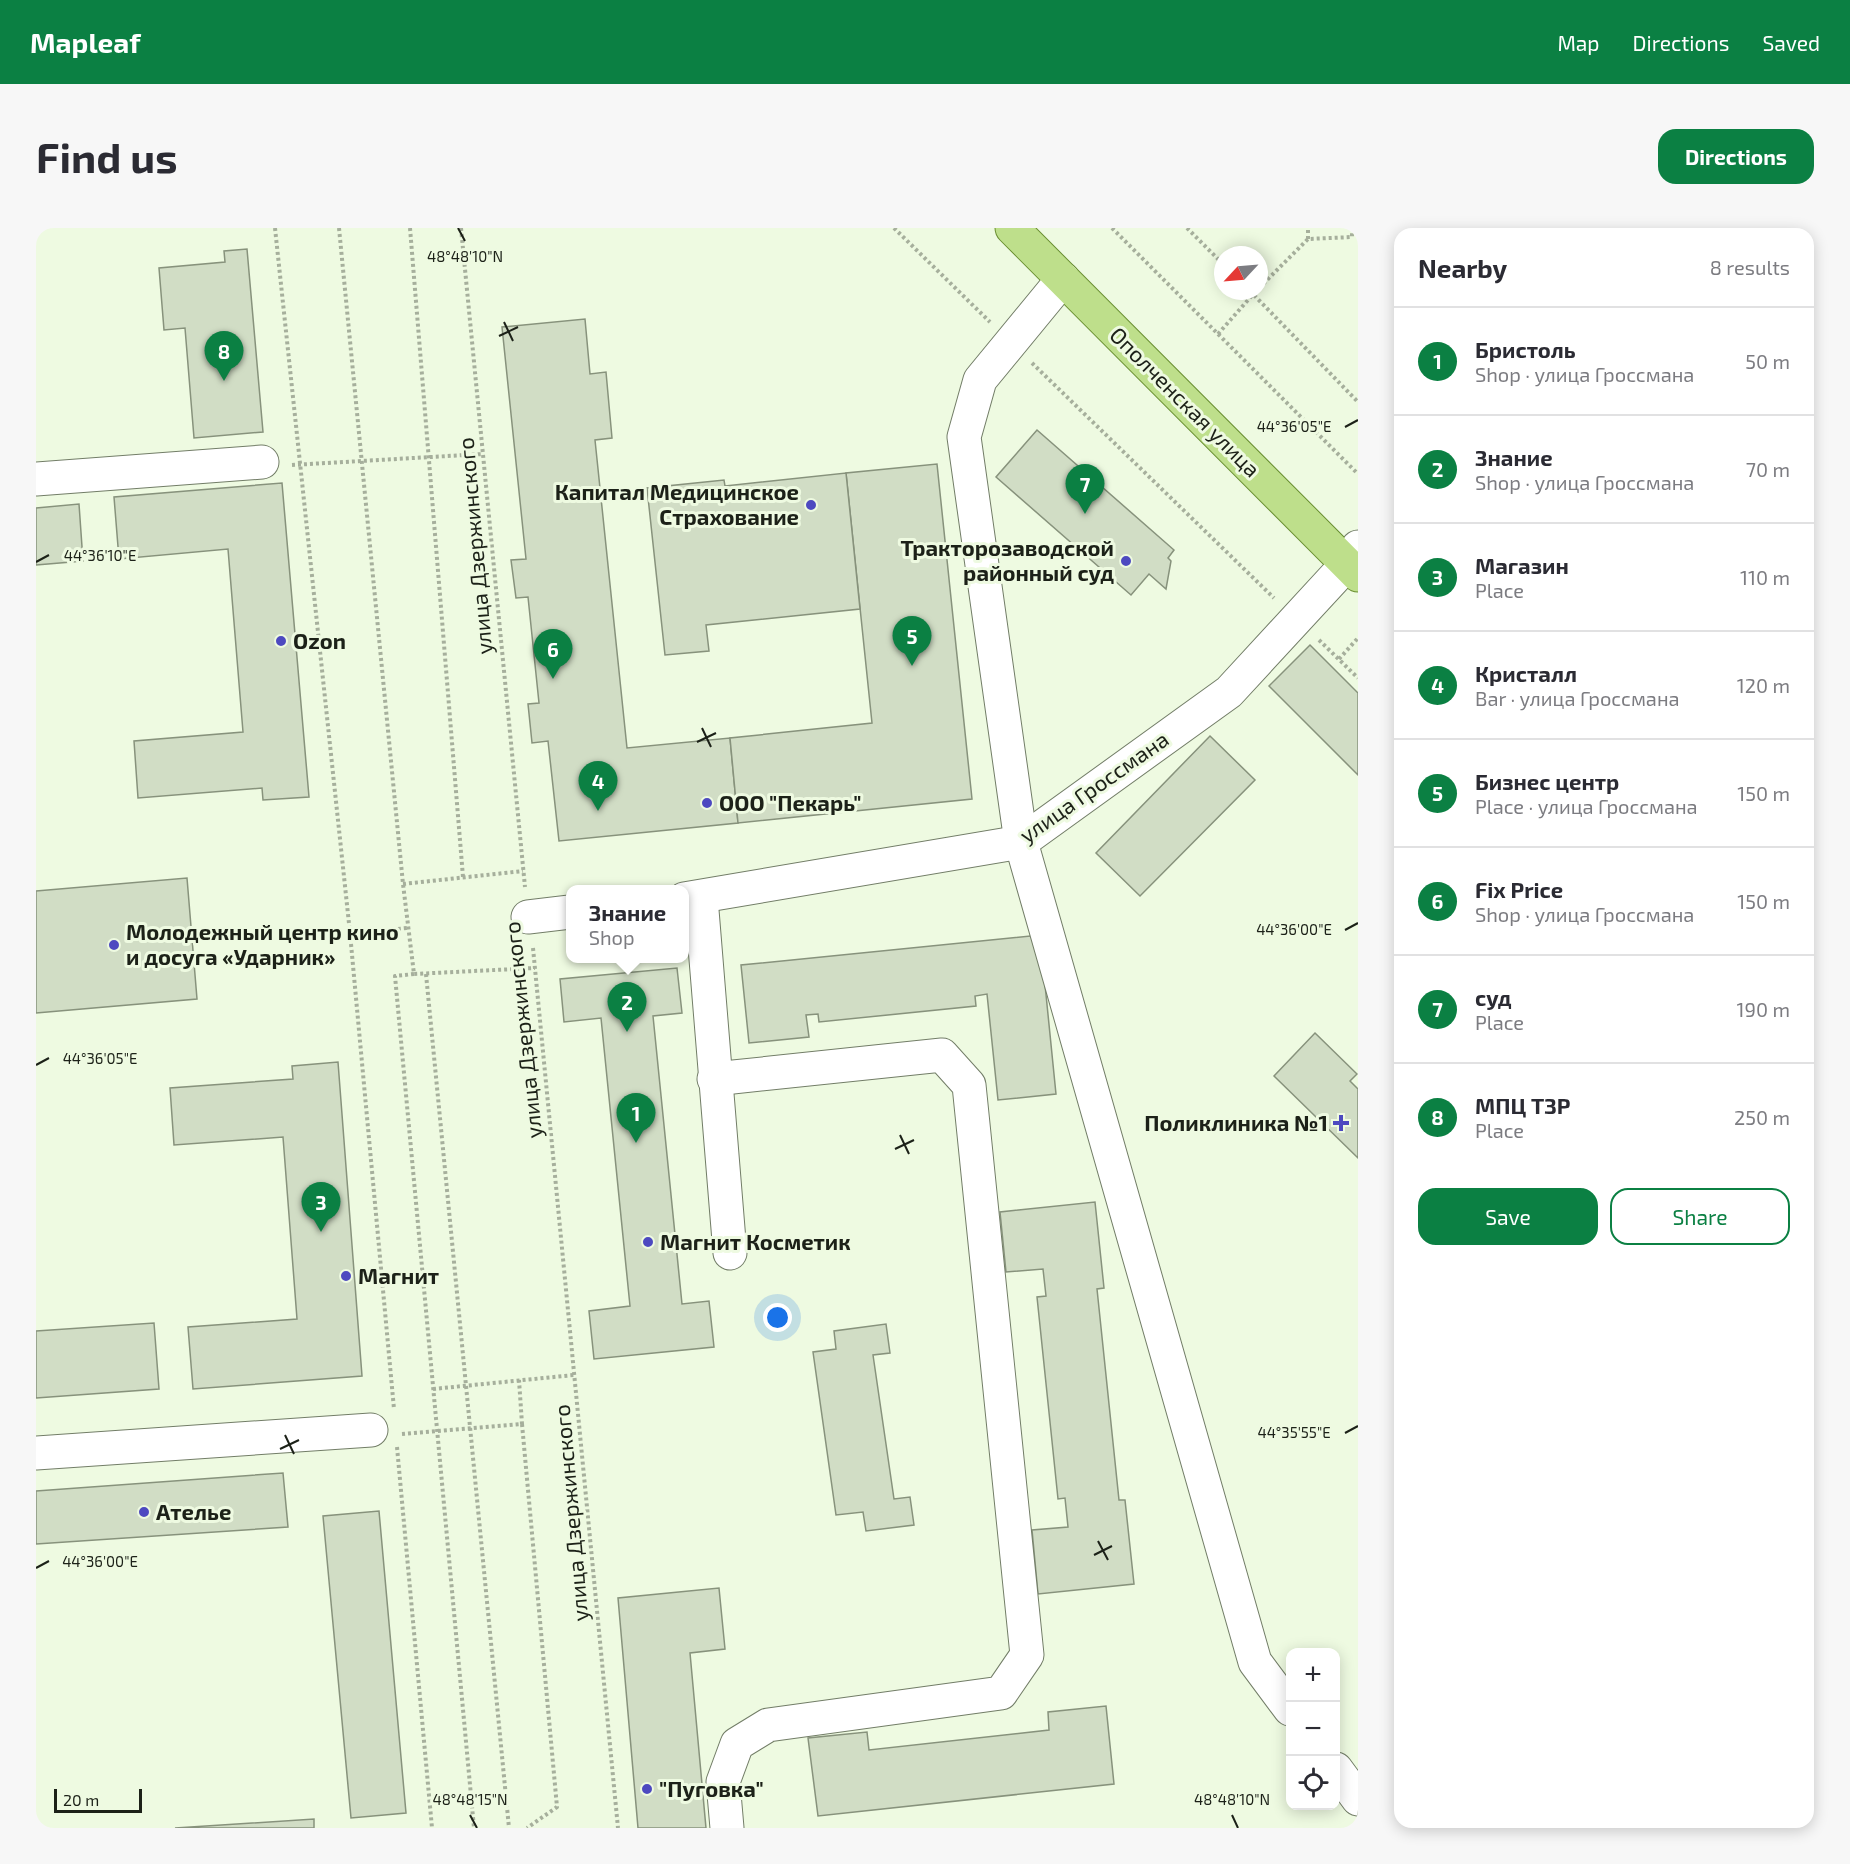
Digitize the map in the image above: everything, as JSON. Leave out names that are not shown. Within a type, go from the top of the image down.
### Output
[{"type":"main road","name":"Ополченская улица","points":[[1012,228],[1354,562]]},
{"type":"street","points":[[1063,279],[980,380],[964,438],[1021,842],[1255,1662],[1286,1704]]},
{"type":"street","points":[[36,478],[262,462]]},
{"type":"street","name":"улица Гроссмана","points":[[692,898],[1021,842],[1229,692],[1296,619],[1354,562]]},
{"type":"street","points":[[692,898],[714,1079],[730,1253]]},
{"type":"street","points":[[528,917],[566,912]]},
{"type":"street","points":[[714,1079],[942,1055],[969,1085],[1027,1655],[1001,1693],[768,1725],[737,1744],[723,1782],[727,1828]]},
{"type":"street","points":[[36,1453],[390,1430]]},
{"type":"street","points":[[1340,1776],[1358,1799]]},
{"type":"path","points":[[275,228],[350,933],[390,1430],[432,1828]]},
{"type":"path","points":[[339,228],[403,884],[414,974]]},
{"type":"path","points":[[410,228],[463,878]]},
{"type":"path","name":"улица Дзержинского","points":[[461,228],[618,1828]]},
{"type":"path","points":[[894,228],[1358,678]]},
{"type":"path","points":[[1112,228],[1358,474]]},
{"type":"path","points":[[1187,228],[1214,255]]},
{"type":"path","points":[[1308,228],[1308,239]]},
{"type":"path","points":[[1352,228],[1352,237],[1358,244]]},
{"type":"path","points":[[1268,278],[1308,239],[1352,237]]},
{"type":"path","points":[[1218,334],[1246,300]]},
{"type":"path","points":[[1262,300],[1358,402]]},
{"type":"path","points":[[301,465],[483,454]]},
{"type":"path","points":[[1339,659],[1358,638]]},
{"type":"path","points":[[403,884],[523,871]]},
{"type":"path","points":[[350,933],[408,928]]},
{"type":"path","points":[[474,1828],[395,976],[535,968]]},
{"type":"path","points":[[426,974],[509,1828]]},
{"type":"path","points":[[433,1389],[574,1375]]},
{"type":"path","points":[[519,1380],[557,1807],[527,1828]]},
{"type":"path","points":[[390,1430],[437,1431],[522,1424]]},
{"type":"building","points":[[247,249],[263,432],[194,438],[185,328],[164,330],[159,268],[225,262],[224,251]]},
{"type":"building","points":[[585,319],[590,374],[606,372],[612,438],[595,440],[627,748],[730,738],[738,823],[559,841],[548,741],[532,743],[528,704],[539,703],[528,597],[516,598],[511,560],[526,559],[502,327]]},
{"type":"building","points":[[1037,430],[1174,550],[1168,558],[1171,561],[1166,589],[1149,574],[1131,595],[996,477]]},
{"type":"building","points":[[937,464],[972,799],[738,823],[730,738],[872,723],[846,473]]},
{"type":"building","points":[[846,473],[860,609],[706,625],[709,651],[665,655],[647,488],[724,480],[725,486]]},
{"type":"building","points":[[282,483],[309,797],[263,800],[262,788],[138,798],[134,741],[243,732],[228,549],[119,559],[114,497]]},
{"type":"building","points":[[79,504],[83,561],[36,565],[36,508]]},
{"type":"building","points":[[1310,645],[1358,693],[1358,775],[1269,686]]},
{"type":"building","points":[[1210,736],[1255,780],[1140,896],[1096,853]]},
{"type":"building","name":"Молодежный центр кино и досуга «Ударник»","points":[[187,878],[197,999],[36,1013],[36,891]]},
{"type":"building","points":[[1040,935],[1056,1094],[998,1100],[987,994],[975,996],[976,1006],[819,1022],[818,1014],[806,1015],[809,1037],[749,1043],[741,965]]},
{"type":"building","points":[[677,968],[682,1013],[653,1016],[682,1304],[709,1301],[714,1347],[594,1359],[589,1311],[630,1306],[601,1018],[564,1022],[560,979]]},
{"type":"building","name":"Поликлиника №1","points":[[1315,1033],[1357,1074],[1350,1081],[1358,1089],[1358,1158],[1274,1076]]},
{"type":"building","points":[[338,1062],[362,1376],[193,1389],[188,1327],[297,1319],[283,1137],[174,1145],[170,1088],[293,1079],[292,1066]]},
{"type":"building","points":[[1095,1202],[1104,1288],[1097,1289],[1119,1500],[1125,1500],[1134,1584],[1038,1594],[1032,1530],[1068,1527],[1065,1498],[1058,1499],[1037,1297],[1046,1296],[1043,1269],[1006,1272],[1000,1212]]},
{"type":"building","points":[[154,1323],[159,1389],[36,1398],[36,1331]]},
{"type":"building","points":[[886,1324],[890,1353],[873,1355],[894,1499],[910,1497],[914,1525],[866,1531],[863,1512],[836,1515],[813,1352],[836,1349],[834,1331]]},
{"type":"building","points":[[283,1473],[288,1527],[36,1544],[36,1491]]},
{"type":"building","points":[[379,1511],[406,1813],[351,1818],[323,1516]]},
{"type":"building","points":[[719,1588],[725,1649],[690,1653],[706,1828],[638,1828],[618,1598]]},
{"type":"building","points":[[1106,1706],[1114,1784],[818,1816],[808,1738],[867,1732],[869,1750],[1049,1730],[1048,1712]]},
{"type":"building","points":[[314,1819],[314,1828],[175,1828]]},
{"type":"place","name":"МПЦ ТЗР","points":[[224,381]]},
{"type":"place","name":"Капитал Медицинское Страхование","points":[[811,505]]},
{"type":"place","name":"суд","points":[[1085,514]]},
{"type":"place","name":"Тракторозаводской районный суд","points":[[1126,561]]},
{"type":"place","name":"Ozon","points":[[281,641]]},
{"type":"place","name":"Бизнес центр","points":[[912,666]]},
{"type":"place","name":"Fix Price","points":[[553,679]]},
{"type":"place","name":"ООО \"Пекарь\"","points":[[707,803]]},
{"type":"place","name":"Кристалл","points":[[598,811]]},
{"type":"place","name":"Молодежный центр кино и досуга «Ударник»","points":[[114,945]]},
{"type":"place","name":"Знание","points":[[627,1032]]},
{"type":"place","name":"Поликлиника №1","points":[[1341,1123]]},
{"type":"place","name":"Бристоль","points":[[636,1143]]},
{"type":"place","name":"Магазин","points":[[321,1232]]},
{"type":"place","name":"Магнит Косметик","points":[[648,1242]]},
{"type":"place","name":"Магнит","points":[[346,1276]]},
{"type":"place","name":"Ателье","points":[[144,1512]]},
{"type":"place","name":"\"Пуговка\"","points":[[647,1789]]}]
